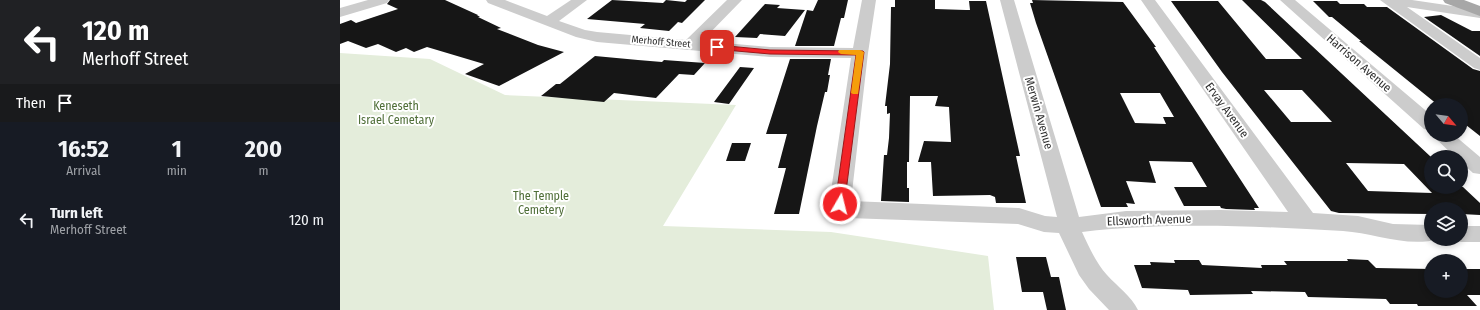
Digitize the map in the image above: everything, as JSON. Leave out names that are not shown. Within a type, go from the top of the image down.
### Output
[{"type":"main road","points":[[1450,0],[1480,12]]},
{"type":"street","name":"Merhoff Street","points":[[493,0],[581,34],[597,37],[770,52],[860,52]]},
{"type":"street","points":[[549,21],[580,0]]},
{"type":"street","points":[[690,45],[735,0]]},
{"type":"street","points":[[860,52],[869,0]]},
{"type":"street","name":"Merwin Avenue","points":[[1007,0],[1067,211],[1068,226],[1071,236],[1088,268],[1098,282],[1125,310]]},
{"type":"street","name":"Ervay Avenue","points":[[1148,0],[1306,221]]},
{"type":"street","name":"Harrison Avenue","points":[[1287,0],[1424,119]]},
{"type":"street","points":[[1386,0],[1480,12]]},
{"type":"street","points":[[1386,0],[1480,65]]},
{"type":"street","points":[[340,13],[372,1]]},
{"type":"street","name":"Ellsworth Avenue","points":[[860,52],[840,204],[843,208],[853,211],[1019,216],[1044,224],[1068,226],[1126,218],[1221,218],[1358,224],[1393,232],[1424,233]]},
{"type":"street","points":[[1450,142],[1480,168]]},
{"type":"street","points":[[1468,234],[1480,234]]},
{"type":"green space","name":"The Temple Cemetery","points":[[340,53],[430,59],[505,95],[736,105],[663,226],[831,232],[988,256],[994,310],[340,310]]},
{"type":"building","points":[[390,0],[445,0],[478,15],[480,17],[478,17],[501,28],[497,29],[538,45],[564,52],[499,86],[465,74],[484,64],[427,47],[414,52],[406,48],[396,52],[378,44],[366,48],[348,41],[340,44],[340,24],[351,20],[356,23],[398,9],[387,4]]},
{"type":"building","points":[[612,0],[663,3],[666,0],[685,2],[687,0],[705,0],[682,23],[678,22],[669,31],[640,28],[645,24],[587,19]]},
{"type":"building","points":[[818,0],[848,0],[844,18],[841,18],[834,46],[795,46],[807,10],[813,11]]},
{"type":"building","points":[[895,0],[935,0],[935,9],[966,10],[970,10],[969,1],[986,1],[1020,156],[1016,156],[1026,203],[996,203],[995,197],[990,195],[933,196],[931,162],[918,162],[924,141],[951,142],[949,107],[935,106],[938,96],[910,96],[909,162],[907,162],[907,188],[909,188],[909,202],[881,201],[884,155],[887,155],[889,138],[890,113],[887,114],[887,106],[885,106],[890,64],[891,7],[895,7]]},
{"type":"building","points":[[1032,0],[1123,2],[1156,47],[1154,47],[1259,208],[1254,208],[1255,210],[1226,209],[1221,208],[1220,206],[1184,206],[1174,187],[1207,187],[1192,162],[1149,161],[1156,183],[1126,181],[1135,204],[1126,203],[1128,207],[1101,207],[1036,23],[1030,3],[1033,3]],"holes":[[[1120,93],[1160,93],[1174,117],[1163,117],[1166,124],[1135,123]]]},
{"type":"building","points":[[1242,0],[1261,0],[1265,2],[1424,150],[1424,185],[1404,164],[1346,163],[1368,191],[1424,193],[1424,194],[1468,194],[1468,192],[1480,203],[1480,215],[1468,214],[1468,202],[1424,202],[1424,214],[1339,213],[1331,211],[1222,72],[1171,1],[1218,1],[1266,59],[1302,59]],"holes":[[[1264,90],[1302,90],[1332,122],[1291,122]]]},
{"type":"building","points":[[1313,1],[1337,1],[1340,4],[1364,4],[1367,7],[1387,7],[1473,69],[1480,71],[1480,136],[1468,127],[1468,98],[1429,98],[1332,17],[1329,17]]},
{"type":"building","points":[[765,4],[780,5],[777,8],[805,10],[785,36],[760,34],[757,38],[735,37]]},
{"type":"building","points":[[1441,15],[1472,31],[1480,31],[1480,56],[1424,17]]},
{"type":"building","points":[[595,56],[662,62],[664,60],[705,63],[694,75],[679,74],[656,98],[614,93],[604,102],[541,96],[556,84],[560,84]]},
{"type":"building","points":[[790,59],[831,59],[828,75],[830,75],[827,92],[825,92],[817,126],[799,214],[774,214],[786,168],[778,168],[787,134],[766,134]]},
{"type":"building","points":[[740,67],[754,68],[729,104],[714,102]]},
{"type":"building","points":[[732,143],[751,143],[745,161],[726,161]]},
{"type":"building","points":[[1016,257],[1046,257],[1051,277],[1059,277],[1066,310],[1047,310],[1043,292],[1022,292]]},
{"type":"building","points":[[1347,259],[1368,260],[1376,268],[1424,269],[1424,298],[1468,298],[1468,296],[1477,306],[1418,306],[1417,304],[1390,304],[1386,299],[1308,297],[1305,292],[1251,291],[1253,294],[1190,295],[1188,290],[1142,288],[1134,265],[1151,265],[1150,262],[1175,263],[1174,260],[1199,260],[1202,265],[1262,268],[1261,265],[1287,265],[1284,261],[1348,261]]},
{"type":"building","points":[[1468,269],[1480,269],[1480,295],[1468,295]]},
{"type":"slow traffic","points":[[841,52],[860,52],[855,93]]},
{"type":"route","points":[[717,47],[770,52],[860,52],[840,204]]},
{"type":"park label","name":"Keneseth Israel Cemetary","points":[[396,113]]}]
